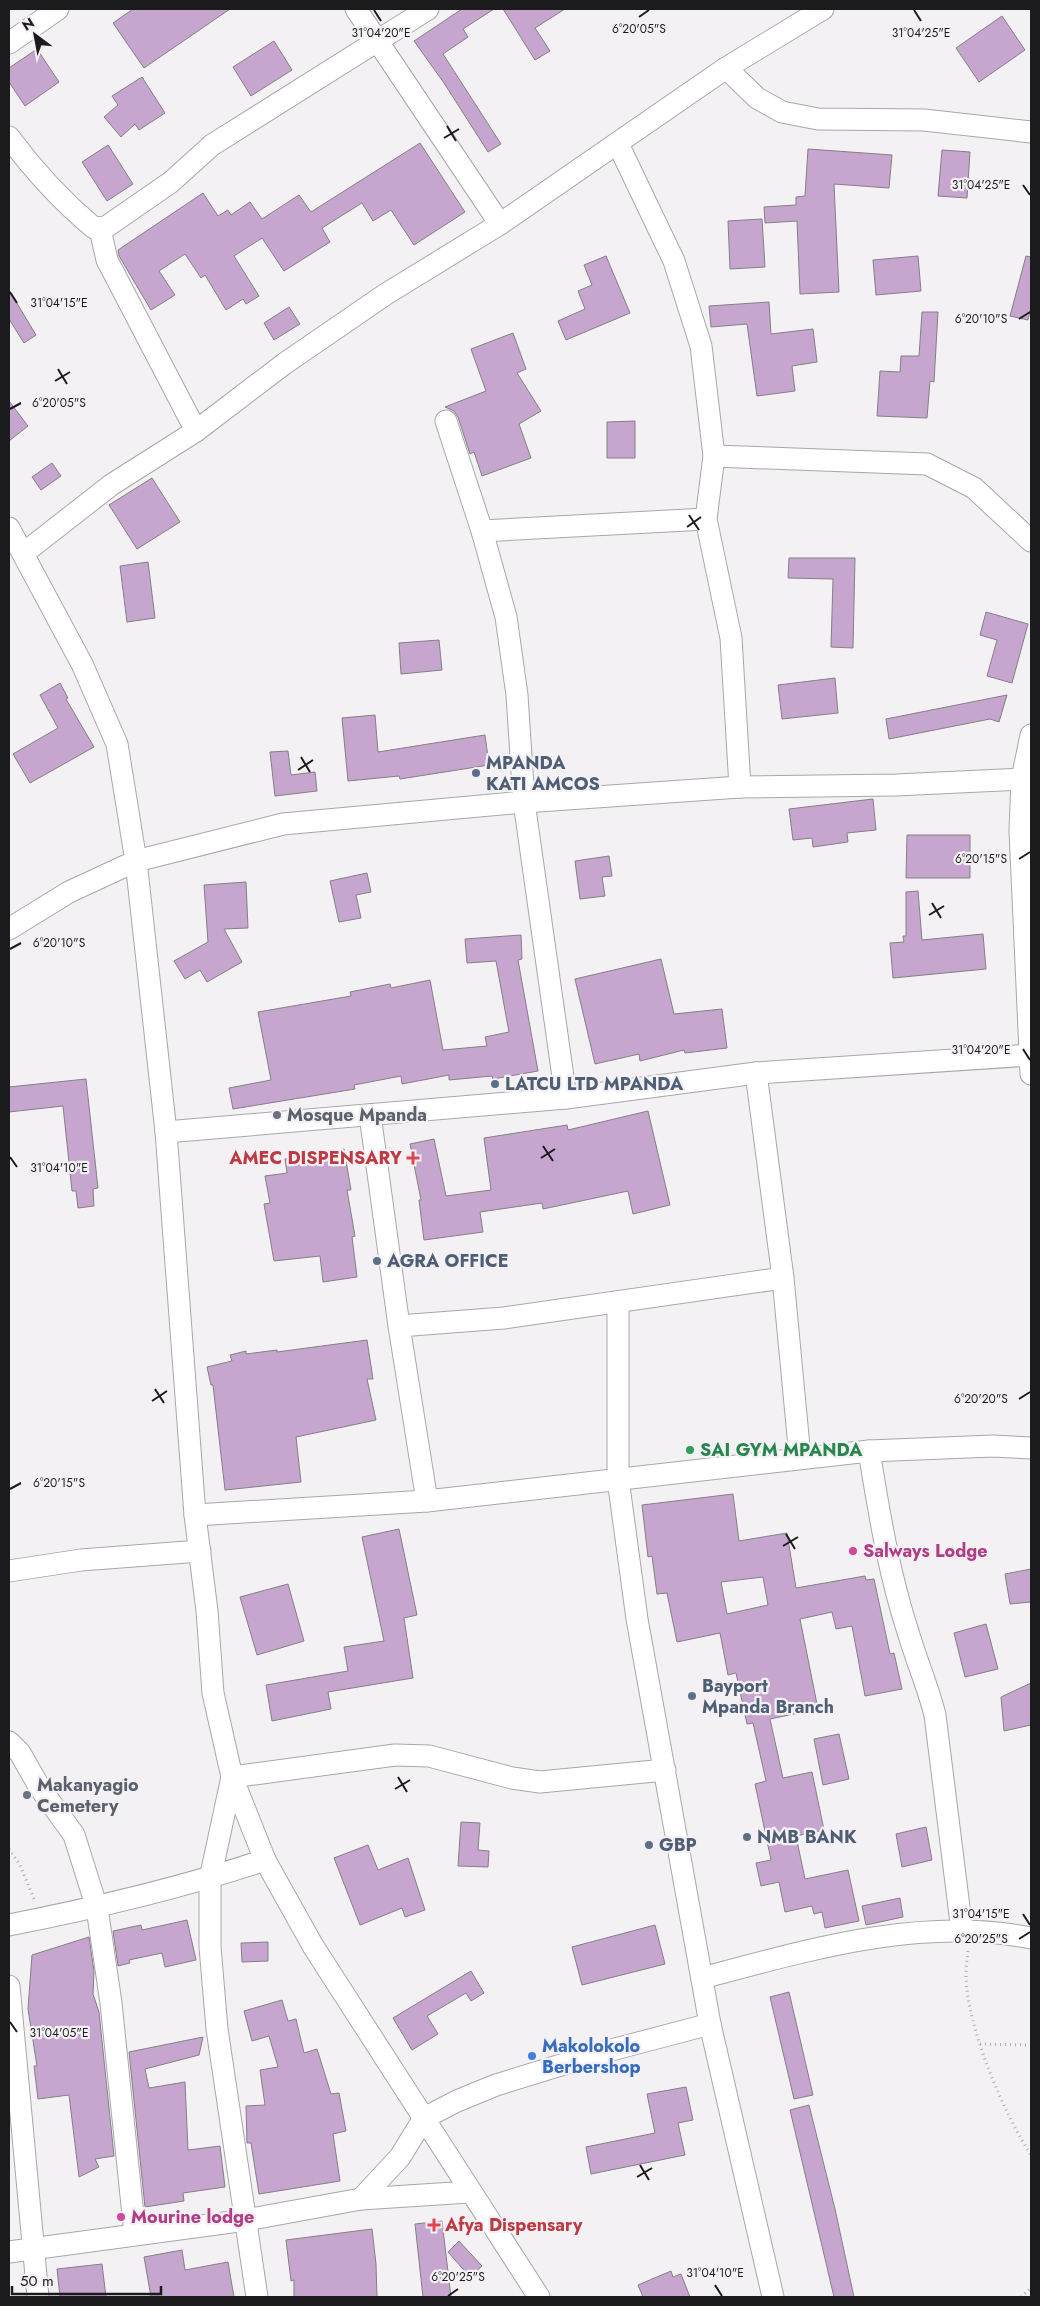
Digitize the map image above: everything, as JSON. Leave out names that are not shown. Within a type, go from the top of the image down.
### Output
[{"type":"street","points":[[9,43],[58,9]]},
{"type":"street","points":[[356,9],[500,224]]},
{"type":"street","points":[[9,138],[37,174],[82,218],[94,228],[100,229],[111,224],[171,182],[212,145],[428,9]]},
{"type":"street","points":[[24,553],[111,485],[196,431],[284,364],[378,299],[500,224],[726,68],[823,9]]},
{"type":"street","points":[[726,68],[757,98],[782,112],[818,119],[924,120],[1031,132]]},
{"type":"street","points":[[618,144],[674,260],[701,346],[714,456],[706,519],[731,638],[740,787]]},
{"type":"street","points":[[100,229],[107,260],[196,431]]},
{"type":"street","points":[[446,421],[482,531],[506,617],[518,695],[524,802],[566,1098]]},
{"type":"street","points":[[714,456],[927,464],[974,488],[1031,541]]},
{"type":"street","points":[[482,531],[706,519]]},
{"type":"street","points":[[9,528],[82,664],[117,744],[136,861],[166,1132],[195,1515],[208,1611],[213,1693],[232,1777],[265,1860],[313,1946],[424,2118],[469,2192],[539,2297]]},
{"type":"street","points":[[166,1132],[566,1098],[756,1073],[1030,1061],[1020,831],[1022,779],[1031,735]]},
{"type":"street","points":[[9,929],[69,892],[136,861],[283,824],[524,802],[740,787],[896,785],[1022,779]]},
{"type":"street","points":[[756,1073],[783,1278],[800,1457]]},
{"type":"street","points":[[370,1115],[399,1326],[427,1501]]},
{"type":"street","points":[[399,1326],[504,1318],[783,1278]]},
{"type":"street","points":[[618,1303],[618,1479],[637,1619],[710,2024],[773,2297]]},
{"type":"street","points":[[195,1515],[427,1501],[800,1457],[869,1451],[993,1446],[1031,1448]]},
{"type":"street","points":[[869,1451],[880,1520],[892,1570],[908,1634],[926,1681],[935,1715],[965,1932]]},
{"type":"street","points":[[9,1571],[81,1560],[200,1551]]},
{"type":"street","points":[[9,1742],[20,1753],[40,1788],[74,1834],[97,1908],[110,2003],[135,2234]]},
{"type":"street","points":[[232,1777],[395,1754],[429,1756],[512,1778],[540,1782],[665,1770]]},
{"type":"street","points":[[232,1777],[210,1879],[210,1947],[217,2030],[257,2297]]},
{"type":"street","points":[[9,1925],[97,1908],[210,1879],[265,1860]]},
{"type":"street","points":[[702,1978],[819,1948],[889,1935],[965,1932],[1016,1935],[1031,1938]]},
{"type":"street","points":[[9,1986],[38,2297]]},
{"type":"street","points":[[361,2199],[400,2157],[424,2118],[457,2101],[496,2085],[600,2053],[710,2024]]},
{"type":"street","points":[[9,2252],[246,2220],[361,2199],[469,2192]]},
{"type":"path","points":[[9,1849],[20,1865],[42,1918]]},
{"type":"path","points":[[965,1932],[966,1978],[980,2044],[1009,2116],[1031,2155]]},
{"type":"path","points":[[980,2044],[1031,2045]]},
{"type":"path","points":[[1021,2297],[1031,2288]]},
{"type":"building","points":[[133,9],[230,9],[144,68],[113,23]]},
{"type":"building","points":[[462,9],[494,9],[463,29],[468,37],[443,54],[501,144],[488,152],[444,83],[414,41]]},
{"type":"building","points":[[503,9],[565,9],[535,28],[550,51],[535,60]]},
{"type":"building","points":[[1002,16],[1025,50],[979,82],[956,48]]},
{"type":"building","points":[[274,41],[292,70],[251,96],[233,67]]},
{"type":"building","points":[[37,49],[59,82],[25,106],[9,82],[9,68]]},
{"type":"building","points":[[142,77],[165,113],[139,130],[135,124],[121,137],[104,117],[118,105],[112,96]]},
{"type":"building","points":[[420,143],[465,212],[414,245],[391,210],[373,221],[362,203],[322,228],[330,242],[284,271],[262,238],[234,256],[259,296],[246,304],[243,299],[226,310],[205,275],[201,278],[185,254],[159,271],[175,295],[151,310],[119,256],[118,250],[203,193],[218,216],[228,210],[231,215],[250,202],[262,219],[299,195],[311,212]]},
{"type":"building","points":[[108,145],[133,184],[107,201],[82,162]]},
{"type":"building","points":[[808,149],[892,155],[889,188],[834,184],[839,292],[800,294],[797,221],[765,223],[764,207],[796,205],[796,197],[805,196]]},
{"type":"building","points":[[942,150],[970,152],[967,198],[938,196]]},
{"type":"building","points":[[762,219],[765,267],[730,269],[728,221]]},
{"type":"building","points":[[606,256],[630,313],[566,340],[558,321],[585,309],[578,291],[592,285],[584,265]]},
{"type":"building","points":[[918,256],[921,291],[876,295],[873,260]]},
{"type":"building","points":[[1026,256],[1031,257],[1031,307],[1028,320],[1010,316]]},
{"type":"building","points":[[9,290],[36,335],[24,343],[9,319]]},
{"type":"building","points":[[769,302],[771,334],[813,329],[817,362],[792,366],[795,391],[757,396],[747,324],[711,327],[709,306]]},
{"type":"building","points":[[289,307],[300,324],[274,340],[264,323]]},
{"type":"building","points":[[922,312],[938,312],[934,382],[930,381],[927,418],[877,416],[880,371],[900,372],[901,356],[919,356]]},
{"type":"building","points":[[513,333],[526,369],[517,373],[541,411],[519,424],[531,458],[482,476],[474,452],[470,454],[458,417],[454,411],[445,407],[486,391],[471,349]]},
{"type":"building","points":[[9,401],[28,426],[9,441]]},
{"type":"building","points":[[635,421],[635,458],[607,458],[607,422]]},
{"type":"building","points":[[52,463],[61,476],[41,490],[32,477]]},
{"type":"building","points":[[152,478],[180,522],[137,549],[109,505]]},
{"type":"building","points":[[789,558],[855,558],[853,648],[831,647],[833,579],[788,578]]},
{"type":"building","points":[[148,562],[155,618],[127,622],[120,566]]},
{"type":"building","points":[[986,612],[1028,624],[1012,683],[987,676],[997,640],[980,635]]},
{"type":"building","points":[[439,640],[442,670],[401,674],[399,643]]},
{"type":"building","points":[[835,678],[838,713],[782,719],[778,685]]},
{"type":"building","points":[[60,683],[68,698],[66,699],[94,747],[30,783],[13,754],[58,728],[40,695]]},
{"type":"building","points":[[1007,695],[999,722],[990,719],[889,739],[886,719]]},
{"type":"building","points":[[375,715],[378,752],[485,735],[489,765],[400,779],[399,776],[348,781],[342,718]]},
{"type":"building","points":[[288,751],[291,775],[315,772],[317,791],[275,796],[270,752]]},
{"type":"building","points":[[873,799],[876,830],[847,833],[848,842],[813,847],[812,838],[793,840],[789,809]]},
{"type":"building","points":[[907,835],[970,835],[970,878],[906,878]]},
{"type":"building","points":[[609,856],[612,876],[602,877],[605,896],[580,899],[575,861]]},
{"type":"building","points":[[367,873],[371,892],[356,895],[361,918],[339,922],[330,881]]},
{"type":"building","points":[[246,882],[248,928],[224,929],[242,962],[207,982],[200,970],[185,979],[174,961],[208,942],[204,885]]},
{"type":"building","points":[[918,891],[922,940],[983,934],[986,969],[893,978],[890,943],[904,942],[903,936],[906,936],[906,892]]},
{"type":"building","points":[[521,935],[522,959],[518,960],[538,1071],[493,1079],[492,1076],[449,1080],[449,1075],[402,1084],[401,1076],[354,1085],[355,1089],[233,1109],[229,1088],[271,1080],[258,1012],[351,996],[350,992],[390,984],[391,988],[430,980],[443,1050],[487,1046],[485,1037],[509,1032],[496,961],[467,963],[465,939]]},
{"type":"building","points":[[661,959],[674,1014],[722,1009],[727,1048],[685,1053],[684,1050],[640,1061],[639,1054],[595,1064],[575,979]]},
{"type":"building","points":[[86,1079],[98,1188],[93,1189],[94,1206],[78,1208],[76,1191],[72,1191],[63,1106],[9,1112],[9,1087]]},
{"type":"building","points":[[648,1111],[670,1205],[633,1214],[628,1191],[543,1209],[542,1203],[480,1212],[483,1232],[424,1240],[419,1200],[421,1200],[410,1144],[434,1139],[446,1196],[491,1190],[484,1138],[567,1125],[568,1130]]},
{"type":"building","points":[[344,1149],[351,1190],[347,1190],[355,1236],[352,1237],[357,1277],[323,1282],[320,1256],[274,1261],[264,1204],[270,1203],[265,1176],[287,1173],[285,1159]]},
{"type":"building","points":[[367,1340],[373,1379],[367,1379],[376,1420],[296,1437],[301,1482],[225,1490],[213,1385],[211,1385],[207,1367],[232,1361],[230,1355],[246,1351],[246,1354],[277,1350],[277,1352]]},
{"type":"building","points":[[733,1494],[739,1541],[787,1533],[796,1588],[865,1576],[866,1580],[874,1579],[890,1654],[894,1653],[902,1689],[865,1696],[852,1626],[836,1629],[832,1612],[800,1619],[818,1709],[770,1719],[783,1778],[812,1772],[824,1830],[796,1836],[805,1879],[848,1870],[859,1921],[825,1928],[822,1912],[814,1914],[812,1906],[785,1912],[779,1882],[761,1886],[756,1863],[771,1860],[755,1784],[766,1781],[753,1723],[747,1724],[736,1673],[728,1675],[720,1633],[677,1642],[667,1593],[657,1594],[652,1556],[648,1557],[642,1505]],"holes":[[[763,1577],[768,1605],[727,1614],[721,1582]]]},
{"type":"building","points":[[399,1529],[417,1615],[404,1618],[413,1678],[328,1692],[331,1709],[272,1721],[266,1685],[348,1671],[344,1647],[384,1641],[362,1537]]},
{"type":"building","points":[[1031,1569],[1031,1602],[1010,1604],[1005,1574]]},
{"type":"building","points":[[288,1584],[304,1641],[257,1655],[240,1597]]},
{"type":"building","points":[[986,1624],[998,1669],[965,1677],[954,1633]]},
{"type":"building","points":[[1031,1683],[1031,1725],[1004,1731],[1001,1697]]},
{"type":"building","points":[[839,1734],[849,1779],[823,1785],[814,1739]]},
{"type":"building","points":[[461,1822],[480,1823],[478,1850],[489,1851],[488,1867],[458,1866]]},
{"type":"building","points":[[926,1827],[932,1860],[902,1867],[896,1834]]},
{"type":"building","points":[[368,1845],[378,1870],[408,1858],[425,1910],[405,1917],[402,1908],[360,1925],[334,1858]]},
{"type":"building","points":[[900,1898],[903,1917],[866,1925],[862,1906]]},
{"type":"building","points":[[187,1920],[196,1960],[165,1967],[162,1953],[129,1960],[130,1963],[118,1966],[113,1931],[141,1925],[142,1930]]},
{"type":"building","points":[[655,1925],[665,1964],[582,1985],[572,1947]]},
{"type":"building","points":[[89,1937],[94,1971],[93,1994],[99,2012],[114,2156],[95,2159],[99,2167],[79,2177],[69,2095],[38,2099],[34,2066],[37,2066],[28,2009],[32,1955]]},
{"type":"building","points":[[268,1942],[268,1961],[242,1962],[241,1943]]},
{"type":"building","points":[[471,1971],[484,1993],[471,2001],[466,1993],[427,2016],[438,2034],[412,2050],[393,2018]]},
{"type":"building","points":[[789,1992],[813,2095],[794,2099],[770,1997]]},
{"type":"building","points":[[282,2000],[288,2021],[296,2019],[304,2053],[317,2049],[331,2094],[339,2093],[346,2131],[333,2134],[340,2181],[259,2194],[251,2143],[247,2143],[246,2106],[265,2105],[260,2070],[278,2067],[269,2036],[252,2041],[244,2011]]},
{"type":"building","points":[[203,2037],[199,2055],[145,2069],[149,2088],[185,2082],[188,2150],[220,2146],[225,2187],[183,2193],[184,2201],[145,2207],[129,2052]]},
{"type":"building","points":[[686,2087],[693,2120],[678,2123],[685,2155],[591,2174],[586,2147],[655,2133],[647,2094]]},
{"type":"building","points":[[809,2105],[835,2209],[854,2297],[834,2297],[790,2110]]},
{"type":"building","points":[[442,2221],[451,2297],[423,2297],[415,2224]]},
{"type":"building","points":[[372,2229],[377,2297],[294,2297],[294,2280],[291,2281],[286,2240]]},
{"type":"building","points":[[459,2241],[482,2266],[470,2277],[448,2252]]},
{"type":"building","points":[[182,2250],[185,2270],[228,2262],[234,2297],[151,2297],[144,2257]]},
{"type":"building","points":[[102,2264],[106,2297],[60,2297],[57,2269]]},
{"type":"building","points":[[671,2271],[673,2277],[681,2274],[690,2297],[643,2297],[638,2285]]},
{"type":"place","name":"MPANDA KATI AMCOS","points":[[476,773]]},
{"type":"place","name":"LATCU LTD MPANDA","points":[[495,1084]]},
{"type":"place","name":"Mosque Mpanda","points":[[277,1115]]},
{"type":"place","name":"AMEC DISPENSARY","points":[[413,1158]]},
{"type":"place","name":"AGRA OFFICE","points":[[377,1261]]},
{"type":"place","name":"SAI GYM MPANDA","points":[[690,1450]]},
{"type":"place","name":"Salways Lodge","points":[[853,1551]]},
{"type":"place","name":"Bayport Mpanda Branch","points":[[692,1696]]},
{"type":"place","name":"Makanyagio Cemetery","points":[[27,1795]]},
{"type":"place","name":"NMB BANK","points":[[747,1837]]},
{"type":"place","name":"GBP","points":[[649,1845]]},
{"type":"place","name":"Makolokolo Berbershop","points":[[532,2056]]},
{"type":"place","name":"Mourine lodge","points":[[121,2217]]},
{"type":"place","name":"Afya Dispensary","points":[[434,2225]]}]
